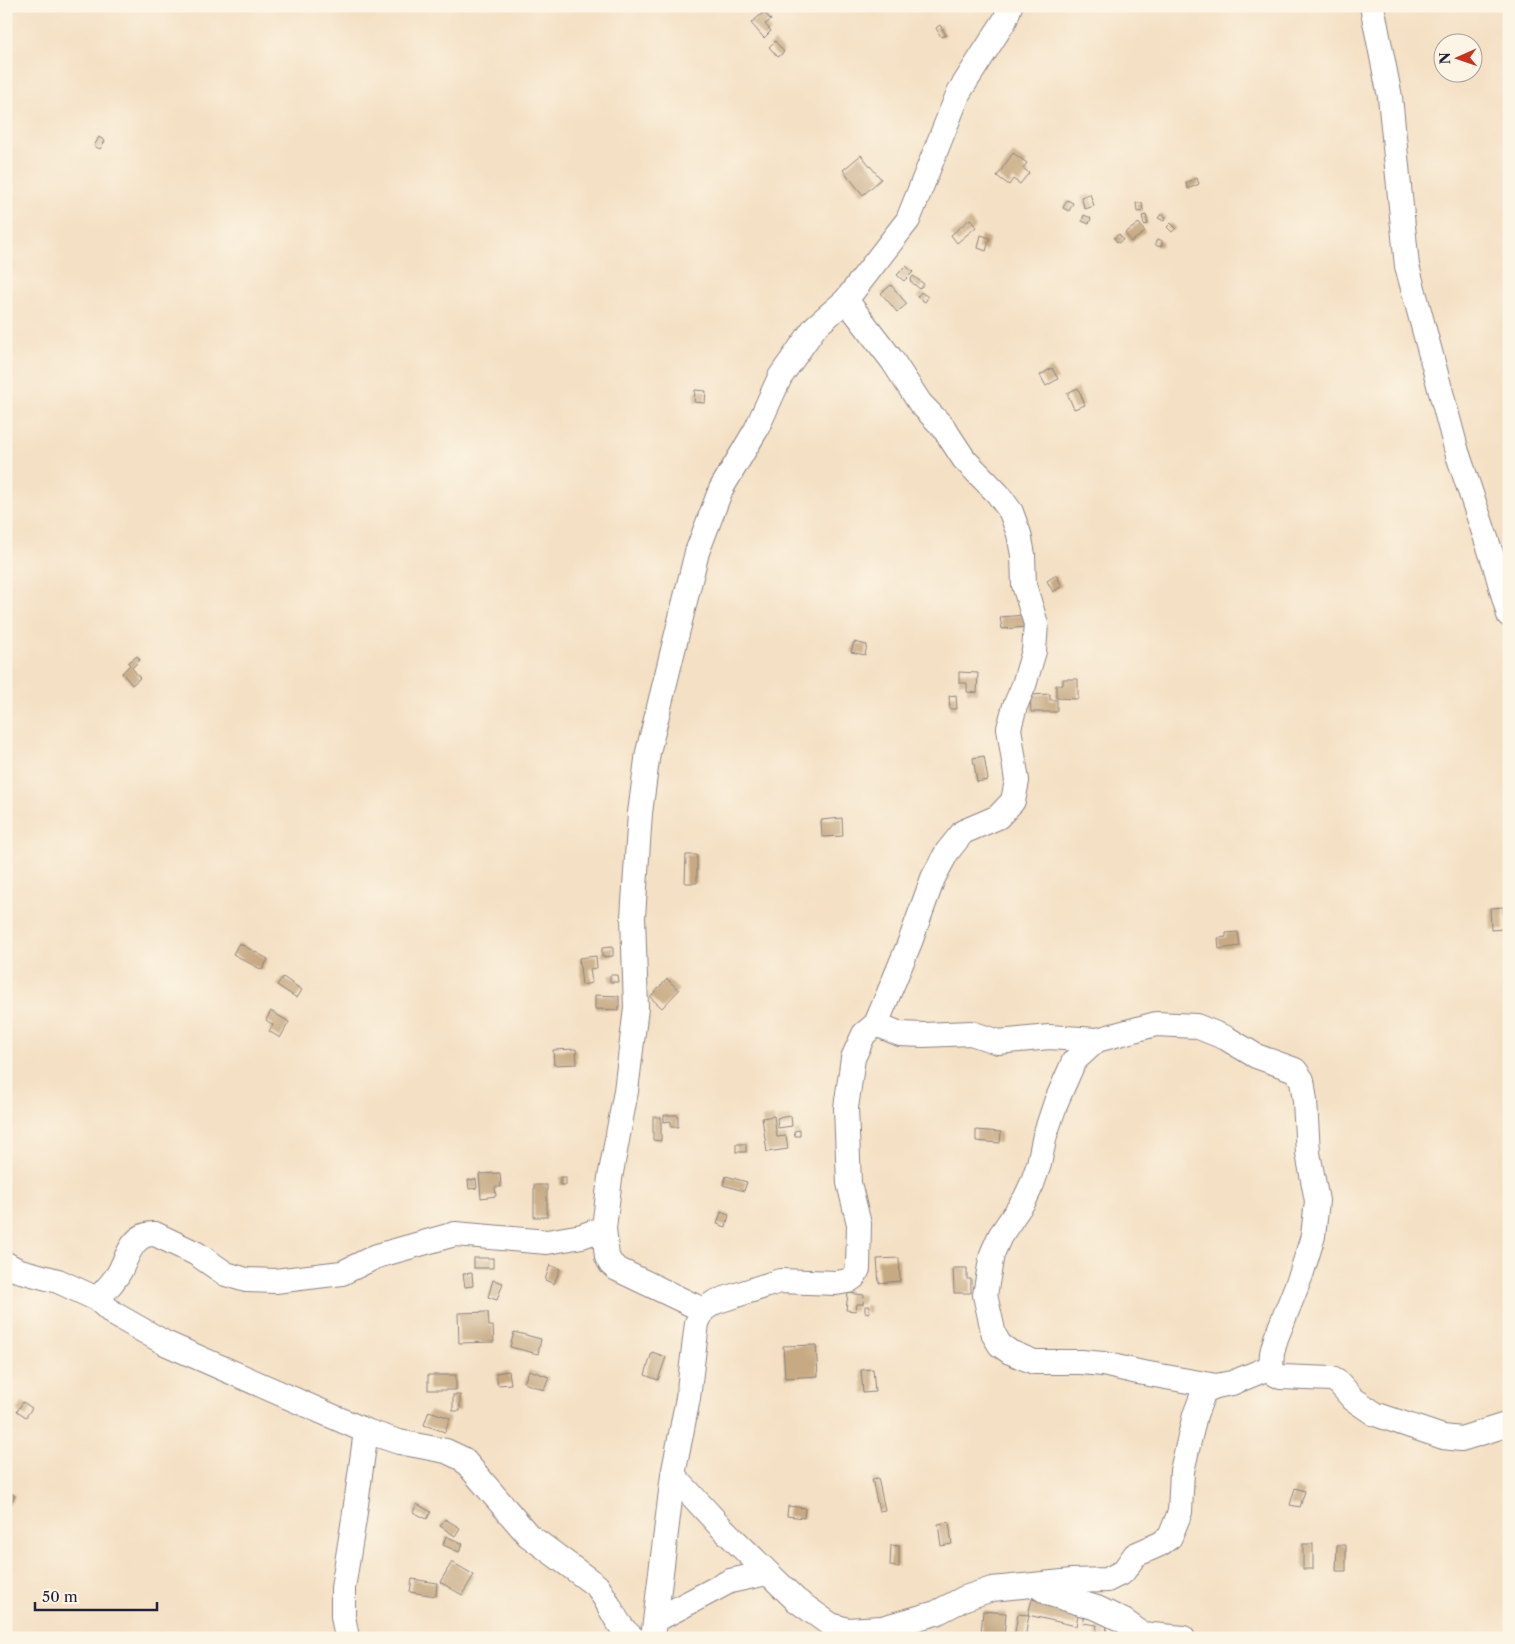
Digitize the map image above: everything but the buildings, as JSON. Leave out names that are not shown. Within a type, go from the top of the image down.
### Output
[{"type":"street","points":[[702,1310],[617,1269],[611,1264],[607,1257],[604,1228],[610,1178],[626,1091],[636,1008],[633,917],[639,830],[647,760],[697,552],[721,489],[756,430],[780,377],[815,327],[846,300],[908,220],[959,92],[1005,20],[1010,6]]},
{"type":"street","points":[[1372,6],[1390,97],[1407,266],[1457,452],[1495,565],[1509,615]]},
{"type":"street","points":[[654,1629],[673,1475],[688,1398],[697,1322],[702,1310],[715,1302],[780,1281],[836,1283],[848,1281],[854,1277],[858,1268],[859,1224],[849,1183],[846,1108],[853,1058],[864,1034],[876,1024],[910,942],[933,878],[946,852],[963,832],[998,817],[1013,801],[1017,781],[1009,728],[1034,651],[1036,624],[1024,585],[1020,534],[1011,512],[998,494],[964,459],[943,426],[920,403],[892,360],[846,300]]},
{"type":"street","points":[[876,1024],[900,1034],[971,1033],[998,1042],[1049,1037],[1097,1040],[1156,1024],[1196,1026],[1226,1038],[1256,1056],[1295,1070],[1302,1080],[1306,1101],[1308,1153],[1317,1201],[1313,1236],[1301,1275],[1272,1353],[1271,1367],[1275,1374],[1280,1378],[1332,1379],[1339,1383],[1353,1399],[1375,1414],[1443,1437],[1461,1439],[1509,1424]]},
{"type":"street","points":[[1097,1040],[1074,1061],[1056,1102],[1045,1134],[1039,1164],[1032,1184],[1025,1199],[1000,1236],[992,1254],[985,1295],[994,1335],[1000,1345],[1010,1352],[1034,1362],[1102,1364],[1216,1386]]},
{"type":"street","points":[[97,1300],[106,1291],[119,1272],[134,1243],[149,1234],[155,1234],[197,1254],[226,1274],[246,1280],[275,1281],[342,1273],[377,1256],[455,1234],[547,1242],[582,1236],[604,1228]]},
{"type":"street","points":[[6,1264],[17,1270],[58,1281],[97,1300],[114,1314],[164,1343],[366,1431],[399,1442],[446,1451],[463,1459],[528,1535],[597,1586],[606,1597],[616,1619],[625,1632],[633,1638]]},
{"type":"street","points":[[673,1475],[720,1526],[796,1600],[847,1634],[882,1628],[936,1613],[965,1598],[992,1589],[1072,1581],[1107,1580],[1123,1572],[1135,1554],[1160,1544],[1170,1537],[1180,1512],[1182,1471],[1195,1415],[1204,1391],[1216,1386],[1232,1383],[1271,1367]]},
{"type":"street","points":[[347,1638],[343,1616],[343,1588],[366,1431]]},
{"type":"street","points":[[654,1629],[730,1581],[767,1573]]},
{"type":"street","points":[[1036,1585],[1050,1594],[1097,1608],[1124,1621],[1142,1634],[1184,1638]]}]
